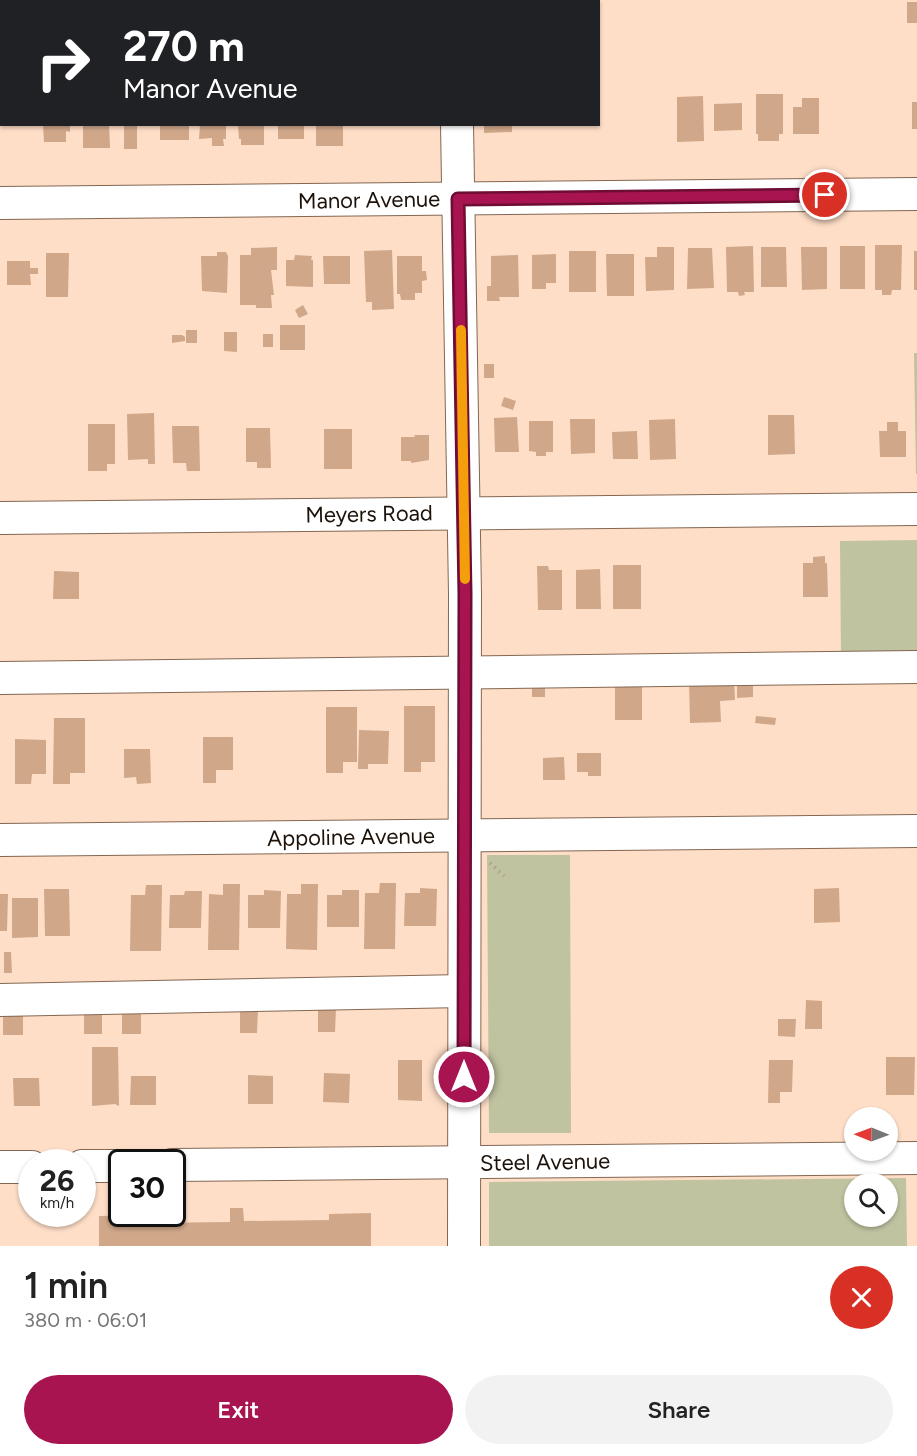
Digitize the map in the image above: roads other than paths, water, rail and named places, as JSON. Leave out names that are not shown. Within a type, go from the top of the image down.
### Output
[{"type":"street","points":[[457,126],[465,672],[475,847],[464,991],[464,1246]]},
{"type":"street","name":"Manor Avenue","points":[[0,203],[917,194]]},
{"type":"street","name":"Meyers Road","points":[[0,518],[917,509]]},
{"type":"street","points":[[0,678],[917,667]]},
{"type":"street","name":"Appoline Avenue","points":[[0,840],[475,847],[917,831]]},
{"type":"street","points":[[0,1000],[464,991]]},
{"type":"street","name":"Steel Avenue","points":[[186,1165],[917,1158]]},
{"type":"street","points":[[0,1167],[18,1167]]}]
